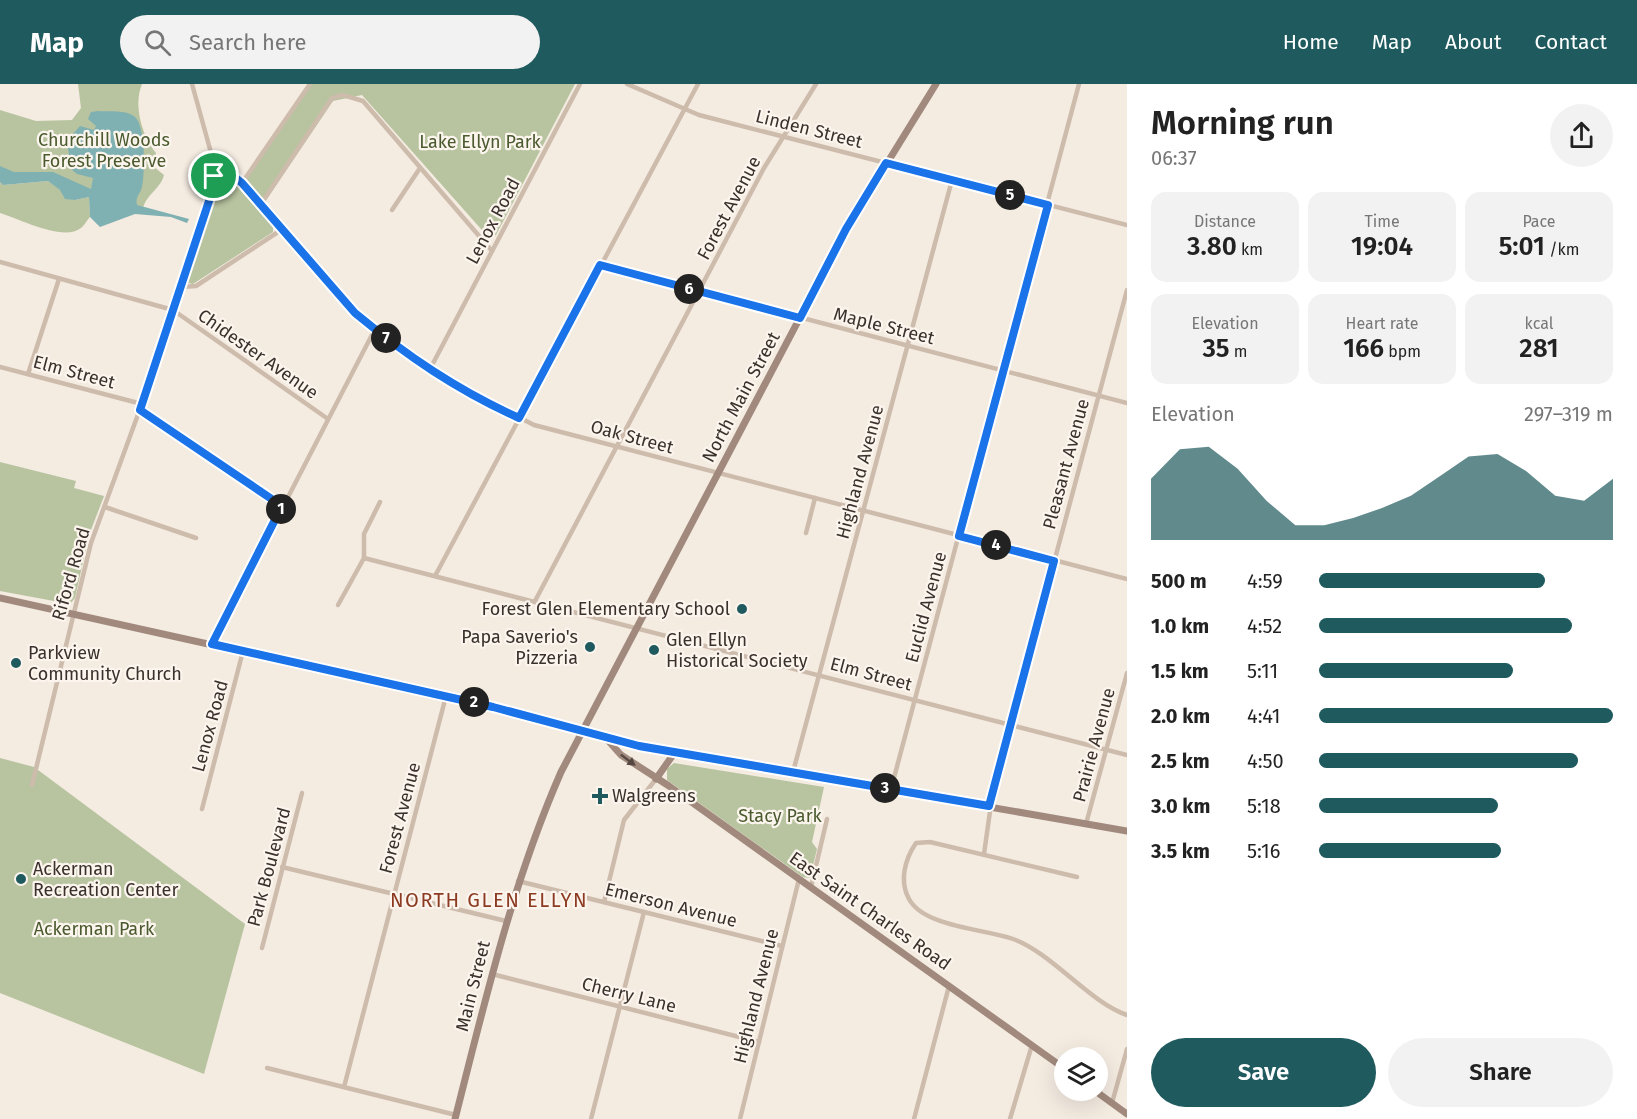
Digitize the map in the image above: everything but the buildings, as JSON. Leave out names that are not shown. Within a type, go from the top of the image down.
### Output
[{"type":"street","points":[[173,310],[210,198],[214,169],[192,84]]},
{"type":"street","points":[[242,183],[310,84]]},
{"type":"street","name":"Lenox Road","points":[[429,371],[580,84]]},
{"type":"street","name":"Linden Street","points":[[627,84],[683,109],[1127,225]]},
{"type":"street","points":[[435,576],[698,84]]},
{"type":"street","name":"Forest Avenue","points":[[535,601],[764,168],[816,84]]},
{"type":"street","name":"North Main Street","points":[[582,730],[846,229],[936,84]]},
{"type":"street","name":"Euclid Avenue","points":[[891,789],[1080,84]]},
{"type":"street","points":[[261,204],[332,98],[343,95],[363,101],[492,250]]},
{"type":"street","points":[[392,210],[420,168]]},
{"type":"street","name":"Oak Street","points":[[214,169],[231,174],[242,183],[355,313],[429,371],[519,418],[718,474],[1127,579]]},
{"type":"street","name":"Highland Avenue","points":[[793,772],[952,180]]},
{"type":"street","points":[[181,287],[196,286],[281,230]]},
{"type":"street","name":"Chidester Avenue","points":[[0,262],[173,310],[328,419]]},
{"type":"street","name":"Maple Street","points":[[600,265],[1127,403]]},
{"type":"street","points":[[28,374],[59,279]]},
{"type":"street","name":"Pleasant Avenue","points":[[984,854],[989,806],[1127,290]]},
{"type":"street","name":"Riford Road","points":[[32,785],[92,543],[173,310]]},
{"type":"street","points":[[212,644],[375,329]]},
{"type":"street","name":"Elm Street","points":[[0,367],[141,407],[282,506]]},
{"type":"street","points":[[806,533],[815,498]]},
{"type":"street","points":[[338,605],[363,558],[364,534],[380,502]]},
{"type":"street","points":[[105,507],[196,538]]},
{"type":"street","name":"Elm Street","points":[[363,558],[1127,754]]},
{"type":"street","points":[[0,598],[446,696],[605,737],[675,752],[1127,831]]},
{"type":"street","name":"Lenox Road","points":[[202,808],[243,651]]},
{"type":"street","name":"Prairie Avenue","points":[[1086,824],[1127,673]]},
{"type":"street","name":"Forest Avenue","points":[[344,1087],[446,696]]},
{"type":"street","name":"Main Street","points":[[455,1117],[518,881],[546,805],[582,730]]},
{"type":"street","name":"East Saint Charles Road","points":[[605,737],[621,755],[811,887],[1054,1062]]},
{"type":"street","points":[[604,902],[624,820],[675,752]]},
{"type":"street","name":"Park Boulevard","points":[[262,948],[302,793]]},
{"type":"street","points":[[811,887],[827,819]]},
{"type":"street","points":[[1077,877],[930,842],[916,843],[909,854],[904,874],[909,899],[918,909],[932,918],[1019,941],[1127,1015]]},
{"type":"street","points":[[282,867],[394,892],[506,921]]},
{"type":"street","name":"Highland Avenue","points":[[740,1119],[799,879]]},
{"type":"street","name":"Emerson Avenue","points":[[518,881],[782,946]]},
{"type":"street","points":[[591,1119],[644,912]]},
{"type":"street","name":"Cherry Lane","points":[[492,974],[759,1042]]},
{"type":"street","points":[[914,1119],[950,986]]},
{"type":"street","points":[[1010,1119],[1032,1045]]},
{"type":"street","points":[[1112,1103],[1127,1049]]},
{"type":"street","points":[[267,1068],[455,1117]]},
{"type":"street","points":[[1108,1100],[1127,1114]]},
{"type":"green space","name":"Churchill Woods Forest Preserve","points":[[78,84],[142,84],[138,101],[140,120],[156,153],[154,167],[164,175],[143,208],[82,191],[65,179],[0,172],[0,110],[36,121],[72,120],[81,108]]},
{"type":"green space","name":"Lake Ellyn Park","points":[[310,84],[575,84],[496,235],[489,238],[362,95],[333,101],[260,209],[273,225],[273,232],[193,284],[188,283],[220,177],[227,176],[239,185]]},
{"type":"green space","points":[[48,181],[75,200],[89,197],[90,217],[81,228],[73,232],[53,231],[0,213],[0,182],[3,185]]},
{"type":"green space","points":[[0,462],[76,481],[74,488],[104,496],[89,535],[75,598],[70,604],[0,591]]},
{"type":"green space","name":"Ackerman Park","points":[[0,758],[34,767],[245,924],[204,1074],[0,993]]},
{"type":"green space","name":"Stacy Park","points":[[674,763],[824,787],[812,842],[817,849],[810,878],[803,877],[667,780],[667,769]]},
{"type":"water","points":[[91,112],[131,114],[139,122],[143,140],[144,172],[137,205],[189,219],[187,223],[171,217],[135,214],[100,227],[90,217],[89,197],[75,200],[65,199],[60,190],[48,181],[3,185],[0,182],[0,166],[14,172],[53,172],[91,189],[93,178],[77,174],[71,169],[67,141],[80,126],[94,130],[96,126],[88,119]]},
{"type":"place","name":"Forest Glen Elementary School","points":[[742,609]]},
{"type":"place","name":"Papa Saverio's Pizzeria","points":[[590,647]]},
{"type":"place","name":"Glen Ellyn Historical Society","points":[[654,650]]},
{"type":"place","name":"Parkview Community Church","points":[[16,663]]},
{"type":"place","name":"Walgreens","points":[[600,796]]},
{"type":"place","name":"Ackerman Recreation Center","points":[[21,879]]},
{"type":"district","name":"NORTH GLEN ELLYN","points":[[489,900]]},
{"type":"route","points":[[886,163],[1048,205],[959,536],[1054,561],[989,806],[639,746],[493,707],[212,644],[282,506],[140,410],[210,198],[214,176],[214,169],[222,170],[242,183],[355,313],[375,329],[429,371],[519,418],[600,265],[800,318],[846,229],[886,163]]}]
